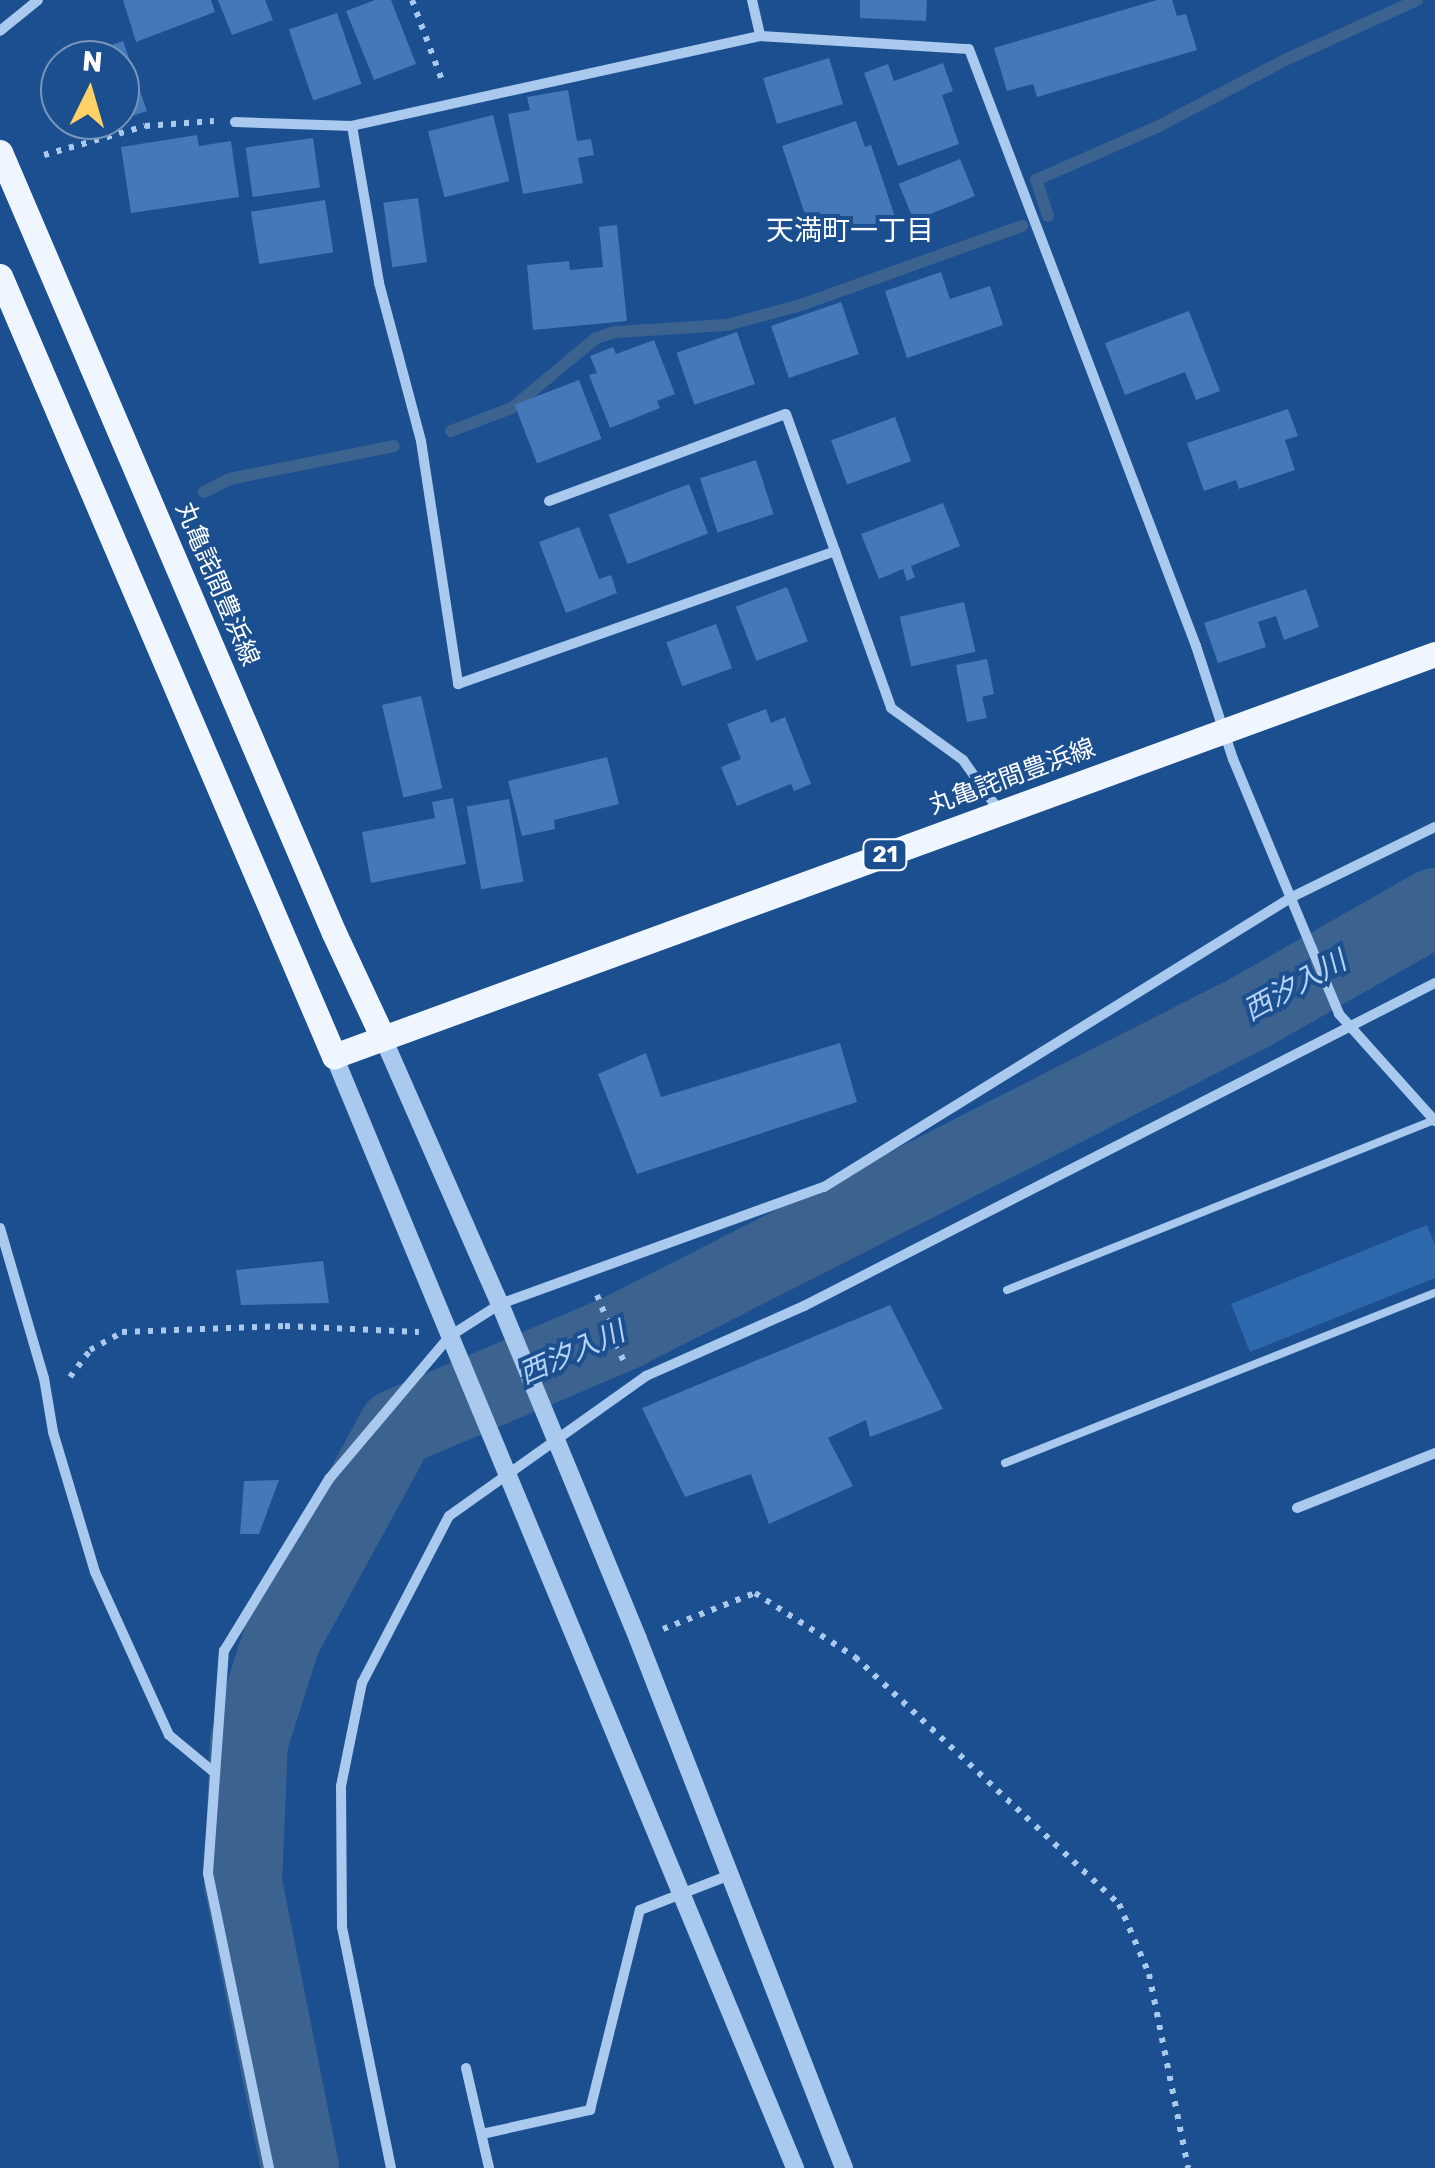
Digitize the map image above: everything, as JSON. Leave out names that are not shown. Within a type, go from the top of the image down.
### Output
[{"type":"main road","name":"丸亀詫間豊浜線","points":[[0,152],[334,933],[383,1038]]},
{"type":"main road","points":[[0,276],[334,1056]]},
{"type":"main road","name":"丸亀詫間豊浜線","points":[[334,1056],[1435,654]]},
{"type":"street","points":[[0,31],[38,0]]},
{"type":"street","points":[[752,0],[760,36]]},
{"type":"street","points":[[235,122],[352,126],[760,36],[970,49],[1224,730],[1340,1014],[1434,1120]]},
{"type":"street","points":[[352,126],[380,283],[421,442],[458,684],[835,551]]},
{"type":"street","points":[[549,501],[786,414],[891,708],[964,760],[1000,813]]},
{"type":"street","points":[[270,2168],[208,1873],[224,1651],[329,1479],[450,1336],[500,1304],[824,1187],[1292,897],[1435,827]]},
{"type":"street","points":[[392,2168],[342,1927],[341,1786],[362,1683],[449,1516],[633,1386],[804,1306],[1435,982]]},
{"type":"street","points":[[383,1038],[500,1304],[638,1639],[844,2168]]},
{"type":"street","points":[[334,1056],[795,2168]]},
{"type":"street","points":[[0,1228],[96,1572],[169,1735],[216,1772]]},
{"type":"street","points":[[1298,1508],[1435,1453]]},
{"type":"street","points":[[482,2134],[590,2110],[640,1910],[730,1875]]},
{"type":"street","points":[[466,2068],[490,2168]]},
{"type":"lane","points":[[1006,1290],[1434,1120]]},
{"type":"lane","points":[[1004,1462],[1435,1293]]},
{"type":"path","points":[[412,0],[451,104]]},
{"type":"path","points":[[44,155],[145,126],[190,120],[235,122]]},
{"type":"path","points":[[588,1270],[633,1386]]},
{"type":"path","points":[[53,1428],[70,1375],[90,1350],[122,1332],[285,1326],[450,1336]]},
{"type":"path","points":[[638,1639],[755,1593],[855,1657],[1105,1890],[1119,1904],[1149,1974],[1188,2168]]},
{"type":"shaded area","points":[[1427,1225],[1435,1245],[1435,1278],[1250,1352],[1231,1304]]},
{"type":"building","points":[[123,0],[211,0],[215,12],[135,40]]},
{"type":"building","points":[[218,0],[265,0],[273,20],[232,35]]},
{"type":"building","points":[[375,0],[391,0],[416,64],[374,80],[346,11]]},
{"type":"building","points":[[860,0],[927,0],[926,21],[860,18]]},
{"type":"building","points":[[1157,0],[1172,0],[1177,16],[1186,14],[1197,50],[1037,97],[1033,84],[1007,91],[994,48]]},
{"type":"building","points":[[337,13],[361,84],[313,101],[289,30]]},
{"type":"building","points":[[829,58],[843,104],[777,124],[763,78]]},
{"type":"building","points":[[943,63],[953,91],[942,95],[959,144],[898,166],[864,73],[888,64],[894,81]]},
{"type":"building","points":[[568,90],[577,141],[591,139],[594,155],[578,158],[583,183],[523,194],[508,114],[530,110],[527,97]]},
{"type":"building","points":[[140,91],[147,111],[140,113]]},
{"type":"building","points":[[493,115],[509,181],[444,197],[428,131]]},
{"type":"building","points":[[856,121],[865,147],[871,145],[895,217],[815,244],[782,146]]},
{"type":"building","points":[[197,135],[199,146],[231,141],[239,197],[131,213],[121,147]]},
{"type":"building","points":[[313,138],[320,188],[253,197],[246,147]]},
{"type":"building","points":[[960,159],[975,196],[914,221],[899,184]]},
{"type":"building","points":[[418,198],[427,262],[392,267],[383,203]]},
{"type":"building","points":[[325,200],[333,252],[259,264],[251,212]]},
{"type":"building","points":[[617,225],[627,321],[533,330],[527,265],[569,261],[570,270],[603,267],[599,227]]},
{"type":"building","points":[[941,272],[950,299],[990,286],[1003,325],[907,358],[885,291]]},
{"type":"building","points":[[841,302],[859,354],[789,378],[771,326]]},
{"type":"building","points":[[1189,311],[1220,391],[1196,400],[1185,372],[1125,395],[1105,343]]},
{"type":"building","points":[[737,332],[755,384],[694,405],[676,353]]},
{"type":"building","points":[[654,340],[675,394],[657,401],[660,408],[610,428],[589,375],[597,373],[590,356],[613,347],[616,354]]},
{"type":"building","points":[[579,380],[602,439],[537,464],[515,405]]},
{"type":"building","points":[[1288,409],[1298,436],[1285,440],[1295,470],[1239,489],[1236,480],[1204,491],[1187,443]]},
{"type":"building","points":[[895,417],[911,461],[847,484],[831,440]]},
{"type":"building","points":[[756,460],[774,514],[718,532],[700,478]]},
{"type":"building","points":[[689,484],[708,533],[628,564],[609,515]]},
{"type":"building","points":[[943,503],[960,546],[911,566],[915,577],[907,581],[903,569],[879,579],[861,534]]},
{"type":"building","points":[[579,527],[599,579],[611,575],[617,593],[566,613],[539,542]]},
{"type":"building","points":[[787,587],[808,641],[756,661],[736,607]]},
{"type":"building","points":[[1306,589],[1319,627],[1284,640],[1276,616],[1258,622],[1266,647],[1218,663],[1204,623]]},
{"type":"building","points":[[964,602],[975,652],[911,667],[900,617]]},
{"type":"building","points":[[716,624],[732,668],[682,686],[666,642]]},
{"type":"building","points":[[987,659],[994,694],[982,697],[987,718],[967,722],[956,665]]},
{"type":"building","points":[[421,696],[442,789],[403,798],[382,705]]},
{"type":"building","points":[[766,709],[771,723],[785,717],[811,784],[794,791],[791,784],[737,806],[721,767],[741,759],[727,724]]},
{"type":"building","points":[[607,757],[619,804],[554,820],[555,829],[522,836],[508,781]]},
{"type":"building","points":[[453,798],[466,864],[371,883],[362,832],[435,818],[432,802]]},
{"type":"building","points":[[509,799],[524,882],[481,889],[467,806]]},
{"type":"building","points":[[840,1043],[857,1102],[637,1174],[598,1074],[646,1053],[661,1097]]},
{"type":"building","points":[[323,1261],[329,1303],[241,1305],[236,1270]]},
{"type":"building","points":[[890,1305],[943,1409],[870,1437],[866,1420],[828,1438],[853,1486],[769,1524],[751,1474],[685,1497],[642,1408]]},
{"type":"building","points":[[279,1480],[259,1534],[240,1534],[244,1481]]},
{"type":"waterway","points":[[1048,216],[1036,180],[1157,127],[1285,60],[1417,0]]},
{"type":"waterway","points":[[451,431],[512,408],[596,338],[616,332],[727,325],[801,305],[1022,226]]},
{"type":"waterway","points":[[204,492],[229,479],[394,446]]},
{"type":"waterway","name":"西汐入川","points":[[300,2168],[243,1884],[249,1742],[282,1638],[397,1428],[622,1332],[1249,1013],[1435,907]]},
{"type":"district","name":"天満町一丁目","points":[[850,231]]}]
